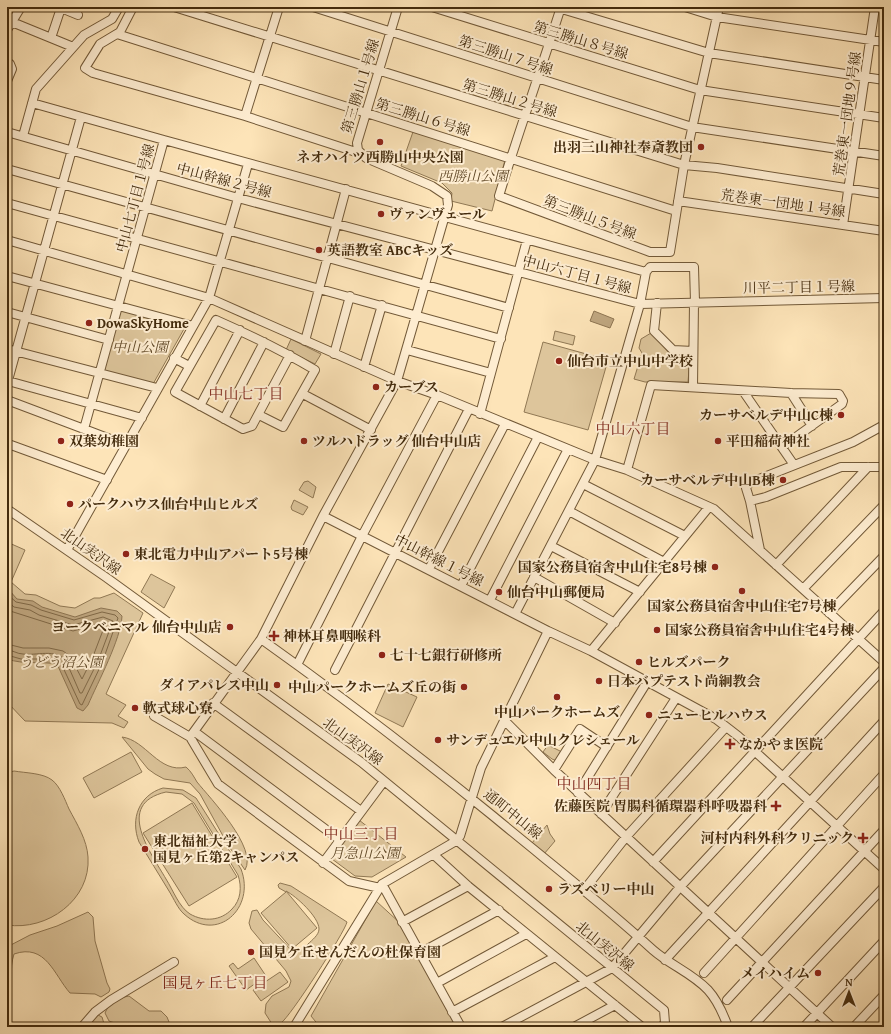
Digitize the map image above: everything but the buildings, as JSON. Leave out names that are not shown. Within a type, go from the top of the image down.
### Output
[{"type":"street","points":[[7,30],[10,21],[21,7]]},
{"type":"street","points":[[23,136],[36,89],[84,35],[112,19],[119,7]]},
{"type":"street","points":[[133,7],[120,32],[100,44],[85,68],[92,73],[245,116],[362,154]]},
{"type":"street","name":"第三勝山２号線","points":[[174,7],[269,38],[379,70],[684,165],[717,168],[884,194]]},
{"type":"street","points":[[245,116],[279,7]]},
{"type":"street","name":"第三勝山７号線","points":[[313,7],[692,127],[884,156]]},
{"type":"street","name":"第三勝山１号線","points":[[398,7],[357,143],[358,150],[366,158],[432,186],[447,196],[448,205],[444,215]]},
{"type":"street","name":"第三勝山８号線","points":[[432,7],[700,90],[884,118]]},
{"type":"street","points":[[684,7],[717,17],[884,42]]},
{"type":"street","points":[[684,165],[719,7]]},
{"type":"street","name":"荒巻東一団地９号線","points":[[843,225],[875,7]]},
{"type":"street","points":[[51,38],[61,8],[78,15]]},
{"type":"street","points":[[559,8],[709,53],[884,80]]},
{"type":"street","name":"第三勝山５号線","points":[[559,8],[538,79],[524,116],[499,196],[650,252],[670,252],[684,165]]},
{"type":"street","points":[[10,21],[73,47]]},
{"type":"street","name":"第三勝山６号線","points":[[117,34],[676,211]]},
{"type":"street","points":[[7,62],[10,64],[12,69],[7,81]]},
{"type":"street","points":[[32,104],[164,140]]},
{"type":"street","points":[[81,117],[7,383],[142,418]]},
{"type":"street","name":"中山幹線２号線","points":[[7,132],[238,198],[435,249]]},
{"type":"street","name":"中山七丁目１号線","points":[[84,429],[164,140],[248,164],[444,215],[527,240],[647,270],[650,267],[694,267],[695,302]]},
{"type":"street","points":[[67,550],[209,298],[248,164]]},
{"type":"street","points":[[7,169],[509,308]]},
{"type":"street","points":[[305,341],[326,258],[346,189]]},
{"type":"street","name":"荒巻東一団地１号線","points":[[678,201],[884,231]]},
{"type":"street","points":[[7,203],[350,296],[501,339]]},
{"type":"street","points":[[192,734],[261,639],[323,516],[397,382],[408,350],[444,215]]},
{"type":"street","points":[[7,240],[209,298],[397,382],[437,395],[480,414],[595,460],[626,470],[714,509],[884,662]]},
{"type":"street","points":[[480,414],[527,240]]},
{"type":"street","name":"中山六丁目１号線","points":[[435,249],[640,304],[714,302]]},
{"type":"street","points":[[516,614],[595,460],[640,304],[650,252]]},
{"type":"street","points":[[7,276],[193,326]]},
{"type":"street","points":[[334,354],[350,296]]},
{"type":"street","name":"川平二丁目１号線","points":[[714,302],[884,298]]},
{"type":"street","points":[[693,387],[695,302]]},
{"type":"street","points":[[657,303],[654,330],[673,350],[693,351]]},
{"type":"street","points":[[364,367],[382,305]]},
{"type":"street","points":[[7,312],[109,340]]},
{"type":"street","points":[[259,415],[284,427],[315,370],[290,355],[240,330],[216,320],[175,392],[243,429],[252,426],[259,415],[290,355]]},
{"type":"street","points":[[200,406],[240,330]]},
{"type":"street","points":[[224,419],[264,342]]},
{"type":"street","points":[[7,349],[157,388]]},
{"type":"street","points":[[408,350],[491,373]]},
{"type":"street","points":[[174,358],[189,366]]},
{"type":"street","points":[[626,470],[652,386],[839,394],[843,401],[842,404],[782,447]]},
{"type":"street","points":[[743,390],[794,465]]},
{"type":"street","points":[[791,393],[812,426]]},
{"type":"street","points":[[303,394],[371,430]]},
{"type":"street","points":[[297,665],[362,536],[437,395]]},
{"type":"street","points":[[7,400],[126,445]]},
{"type":"street","points":[[335,670],[394,552],[469,409]]},
{"type":"street","points":[[429,569],[505,424]]},
{"type":"street","points":[[760,550],[746,488],[750,483],[853,442],[884,425]]},
{"type":"street","points":[[461,586],[538,437]]},
{"type":"street","points":[[7,447],[11,445],[106,480]]},
{"type":"street","points":[[490,600],[568,449]]},
{"type":"street","points":[[776,565],[868,467]]},
{"type":"street","points":[[750,501],[766,497],[841,468],[884,467]]},
{"type":"street","points":[[583,484],[685,536]]},
{"type":"street","points":[[803,589],[884,505]]},
{"type":"street","points":[[591,651],[709,507]]},
{"type":"street","name":"北山実沢線","points":[[7,509],[67,550],[361,762],[664,1010],[665,1025],[661,1027]]},
{"type":"street","points":[[569,511],[664,562]]},
{"type":"street","name":"中山幹線１号線","points":[[323,516],[490,600],[548,631],[591,651],[716,719],[755,751],[884,869]]},
{"type":"street","points":[[551,546],[640,592]]},
{"type":"street","points":[[829,613],[884,556]]},
{"type":"street","points":[[534,577],[615,623]]},
{"type":"street","points":[[653,862],[884,611]]},
{"type":"street","points":[[294,1027],[381,886],[434,855],[456,841],[460,836],[481,768],[548,631]]},
{"type":"street","name":"通町中山線","points":[[261,639],[364,714],[472,798],[584,890],[664,960],[686,971],[707,990],[723,1010],[728,1027]]},
{"type":"street","points":[[502,1027],[585,981],[612,968],[680,887],[884,668]]},
{"type":"street","points":[[578,793],[647,682]]},
{"type":"street","points":[[601,814],[676,698]]},
{"type":"street","points":[[213,704],[361,811]]},
{"type":"street","points":[[154,716],[192,734],[340,840]]},
{"type":"street","points":[[504,720],[578,793],[832,1027]]},
{"type":"street","points":[[664,960],[884,721]]},
{"type":"street","points":[[584,890],[626,837],[726,727]]},
{"type":"street","points":[[554,770],[580,729],[607,747]]},
{"type":"street","points":[[192,734],[218,784],[349,881],[381,886]]},
{"type":"street","points":[[704,973],[884,774]]},
{"type":"street","points":[[323,863],[384,781]]},
{"type":"street","points":[[727,1000],[884,830]]},
{"type":"street","points":[[434,855],[468,886],[499,910],[526,934],[642,1027]]},
{"type":"street","points":[[381,886],[461,1027]]},
{"type":"street","points":[[402,922],[468,886]]},
{"type":"street","points":[[752,1027],[884,887]]},
{"type":"street","points":[[420,953],[499,910]]},
{"type":"street","points":[[437,983],[526,934]]},
{"type":"street","points":[[804,1027],[884,941]]},
{"type":"street","points":[[452,1012],[555,957]]},
{"type":"street","points":[[82,1027],[95,1012],[111,1000],[174,962]]},
{"type":"street","points":[[854,1027],[884,995]]},
{"type":"street","points":[[574,1027],[615,1005]]},
{"type":"green space","name":"西勝山公園","points":[[414,129],[505,160],[492,211],[451,201],[452,193],[442,183],[401,166]]},
{"type":"green space","name":"中山公園","points":[[121,310],[184,329],[153,384],[104,372]]},
{"type":"green space","points":[[555,331],[575,336],[573,345],[553,340]]},
{"type":"green space","points":[[651,333],[671,355],[688,355],[690,358],[688,382],[645,382],[634,379],[642,353],[639,348],[641,339]]},
{"type":"green space","points":[[291,339],[321,354],[315,364],[286,350]]},
{"type":"green space","points":[[543,342],[608,360],[588,430],[524,412]]},
{"type":"green space","points":[[308,481],[316,487],[313,498],[299,490],[304,482]]},
{"type":"green space","points":[[294,500],[308,507],[303,515],[292,510],[291,507]]},
{"type":"green space","name":"うどう沼公園","points":[[7,542],[25,550],[11,582],[25,594],[36,595],[60,606],[75,608],[94,598],[100,598],[114,593],[143,613],[106,694],[126,705],[118,716],[128,722],[124,728],[112,723],[25,721],[7,702]]},
{"type":"green space","points":[[151,574],[175,587],[164,608],[141,592]]},
{"type":"green space","points":[[388,684],[417,697],[403,727],[375,713]]},
{"type":"green space","points":[[122,737],[131,739],[168,766],[176,768],[186,767],[189,770],[231,824],[239,837],[245,849],[247,861],[245,870],[228,845],[200,794],[190,783],[164,779],[155,774],[148,769]]},
{"type":"green space","points":[[548,745],[562,752],[557,761],[543,752]]},
{"type":"green space","points":[[131,752],[142,772],[94,798],[83,778]]},
{"type":"green space","points":[[14,771],[44,776],[55,783],[62,793],[81,832],[86,844],[88,857],[87,873],[82,887],[74,899],[64,909],[51,917],[37,923],[22,926],[7,925],[7,773]]},
{"type":"green space","points":[[163,788],[183,790],[196,798],[241,869],[244,883],[243,897],[238,908],[230,917],[220,923],[209,925],[197,922],[182,912],[139,842],[136,833],[136,817],[142,802],[155,791]],"holes":[[[166,792],[182,794],[194,803],[238,875],[240,893],[237,902],[228,913],[218,918],[207,919],[195,917],[186,911],[176,898],[169,883],[152,856],[141,830],[139,818],[142,807],[150,798]]]},
{"type":"green space","points":[[192,803],[237,877],[189,906],[143,833]]},
{"type":"green space","name":"月急山公園","points":[[359,820],[406,857],[372,877],[355,876],[332,859]]},
{"type":"green space","points":[[547,825],[550,834],[555,841],[544,854],[532,843]]},
{"type":"green space","points":[[280,883],[291,886],[347,922],[328,957],[295,1006],[281,1023],[272,1024],[265,1013],[266,1004],[272,996],[289,987],[291,981],[286,971],[251,929],[249,923],[252,911],[257,910],[263,920],[293,952],[298,952],[303,949],[319,931],[318,924],[311,913],[301,902],[286,891],[317,928],[292,949],[261,913],[286,892],[279,888],[278,885]]},
{"type":"green space","points":[[376,901],[400,923],[456,1027],[320,1027],[311,1016]]},
{"type":"green space","points":[[88,912],[93,917],[95,941],[110,989],[109,992],[101,997],[95,994],[70,993],[54,970],[42,957],[34,953],[25,952],[14,954],[10,1002],[7,1002],[7,947],[30,935],[57,926]]},
{"type":"green space","points":[[254,958],[266,976],[246,990],[229,966],[233,963],[238,969]]},
{"type":"green space","points":[[280,972],[288,982],[261,1001],[253,990]]},
{"type":"green space","points":[[129,996],[149,1011],[161,1011],[167,1017],[171,1027],[126,1027],[109,1021],[105,1013],[109,1006],[121,998]]},
{"type":"green space","points":[[98,1015],[102,1017],[105,1027],[85,1027]]},
{"type":"water","points":[[594,311],[614,319],[610,328],[590,321]]},
{"type":"water","points":[[9,590],[17,599],[33,601],[42,607],[75,617],[101,608],[117,611],[122,616],[118,636],[103,673],[88,705],[83,711],[77,708],[57,664],[20,662],[7,659],[7,591]]},
{"type":"place","name":"ネオハイツ西勝山中央公園","points":[[380,142]]},
{"type":"place","name":"出羽三山神社奉斎教団","points":[[701,147]]},
{"type":"place","name":"ヴァンヴェール","points":[[381,214]]},
{"type":"place","name":"英語教室 ABCキッズ","points":[[319,250]]},
{"type":"place","name":"DowaSkyHome","points":[[89,323]]},
{"type":"place","name":"仙台市立中山中学校","points":[[559,361]]},
{"type":"place","name":"カーブス","points":[[376,387]]},
{"type":"place","name":"カーサベルデ中山C棟","points":[[841,415]]},
{"type":"place","name":"双葉幼稚園","points":[[61,441]]},
{"type":"place","name":"ツルハドラッグ 仙台中山店","points":[[304,441]]},
{"type":"place","name":"平田稲荷神社","points":[[718,441]]},
{"type":"place","name":"カーサベルデ中山B棟","points":[[783,480]]},
{"type":"place","name":"パークハウス仙台中山ヒルズ","points":[[70,504]]},
{"type":"place","name":"東北電力中山アパート5号棟","points":[[126,554]]},
{"type":"place","name":"国家公務員宿舎中山住宅8号棟","points":[[715,567]]},
{"type":"place","name":"国家公務員宿舎中山住宅7号棟","points":[[742,591]]},
{"type":"place","name":"仙台中山郵便局","points":[[499,592]]},
{"type":"place","name":"ヨークベニマル 仙台中山店","points":[[230,627]]},
{"type":"place","name":"国家公務員宿舎中山住宅4号棟","points":[[657,630]]},
{"type":"place","name":"神林耳鼻咽喉科","points":[[274,636]]},
{"type":"place","name":"七十七銀行研修所","points":[[382,655]]},
{"type":"place","name":"ヒルズパーク","points":[[639,662]]},
{"type":"place","name":"日本バプテスト尚絅教会","points":[[599,681]]},
{"type":"place","name":"ダイアパレス中山","points":[[277,685]]},
{"type":"place","name":"中山パークホームズ丘の街","points":[[464,687]]},
{"type":"place","name":"中山パークホームズ","points":[[557,697]]},
{"type":"place","name":"軟式球心寮","points":[[135,708]]},
{"type":"place","name":"ニューヒルハウス","points":[[649,715]]},
{"type":"place","name":"サンデュエル中山クレシェール","points":[[438,740]]},
{"type":"place","name":"なかやま医院","points":[[730,744]]},
{"type":"place","name":"佐藤医院 胃腸科循環器科呼吸器科","points":[[776,806]]},
{"type":"place","name":"河村内科外科クリニック","points":[[863,838]]},
{"type":"place","name":"東北福祉大学 国見ヶ丘第2キャンパス","points":[[145,849]]},
{"type":"place","name":"ラズベリー中山","points":[[549,889]]},
{"type":"place","name":"国見ケ丘せんだんの杜保育園","points":[[251,952]]},
{"type":"place","name":"メイハイム","points":[[818,973]]},
{"type":"district","name":"中山七丁目","points":[[246,394]]},
{"type":"district","name":"中山六丁目","points":[[633,429]]},
{"type":"district","name":"中山四丁目","points":[[594,784]]},
{"type":"district","name":"中山三丁目","points":[[361,834]]},
{"type":"district","name":"国見ヶ丘七丁目","points":[[215,983]]}]
